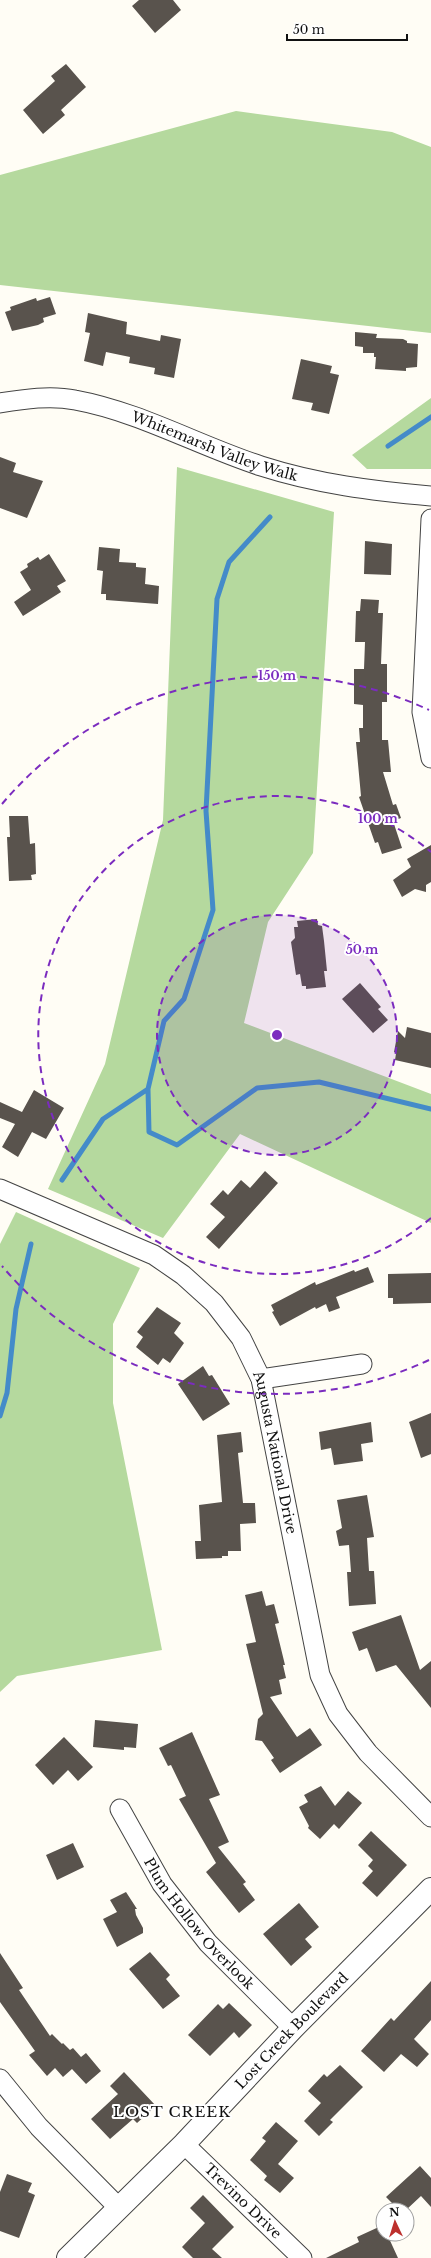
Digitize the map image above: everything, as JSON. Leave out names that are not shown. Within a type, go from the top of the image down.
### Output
[{"type":"street","name":"Whitemarsh Valley Walk","points":[[0,403],[29,398],[74,400],[121,411],[254,464],[313,481],[364,490],[431,496]]},
{"type":"street","points":[[431,519],[422,712],[431,758]]},
{"type":"street","name":"Augusta National Drive","points":[[0,1189],[154,1255],[183,1275],[214,1303],[241,1338],[261,1380],[320,1675],[338,1714],[368,1754],[431,1817]]},
{"type":"street","points":[[261,1380],[362,1364]]},
{"type":"street","name":"Plum Hollow Overlook","points":[[120,1809],[162,1884],[208,1944],[293,2028]]},
{"type":"street","name":"Lost Creek Boulevard","points":[[68,2258],[184,2144],[293,2028],[431,1889]]},
{"type":"street","points":[[0,2079],[39,2127],[119,2208]]},
{"type":"street","name":"Trevino Drive","points":[[184,2144],[302,2258]]},
{"type":"green space","points":[[236,111],[392,132],[431,147],[431,333],[0,285],[0,175]]},
{"type":"green space","points":[[431,398],[431,469],[367,469],[352,455]]},
{"type":"green space","points":[[177,467],[334,512],[313,853],[268,922],[244,1023],[431,1094],[431,1223],[240,1134],[163,1238],[48,1189],[105,1064],[163,820]]},
{"type":"green space","points":[[16,1212],[140,1268],[113,1324],[113,1403],[162,1650],[17,1676],[0,1692],[0,1244]]},
{"type":"building","points":[[139,0],[173,0],[181,10],[155,33],[132,6]]},
{"type":"building","points":[[66,64],[86,87],[61,110],[65,115],[43,134],[23,110],[55,81],[51,76]]},
{"type":"building","points":[[50,297],[56,314],[43,318],[44,322],[38,325],[12,331],[5,312],[11,310],[10,307],[36,298],[37,301]]},
{"type":"building","points":[[88,313],[127,322],[126,334],[160,341],[161,335],[181,339],[174,378],[154,374],[155,368],[129,363],[130,357],[106,352],[103,366],[84,361],[90,333],[85,332]]},
{"type":"building","points":[[355,332],[377,334],[376,338],[403,339],[407,341],[407,343],[418,344],[417,367],[406,368],[406,371],[375,369],[376,357],[374,357],[374,353],[363,353],[363,347],[355,346]]},
{"type":"building","points":[[301,359],[332,366],[330,373],[339,375],[329,414],[311,410],[313,403],[292,399]]},
{"type":"building","points":[[0,457],[16,463],[13,472],[43,481],[27,518],[0,508]]},
{"type":"building","points":[[365,541],[392,544],[391,575],[364,574]]},
{"type":"building","points":[[99,547],[120,549],[119,562],[136,563],[136,567],[146,568],[145,584],[159,586],[158,604],[106,600],[106,594],[101,594],[103,571],[97,570]]},
{"type":"building","points":[[49,554],[66,581],[57,586],[61,592],[23,616],[14,602],[31,590],[20,572],[28,567],[27,564],[38,557],[40,560]]},
{"type":"building","points":[[361,599],[379,600],[378,613],[383,613],[381,664],[387,664],[387,702],[382,702],[382,740],[388,740],[391,772],[383,772],[393,805],[396,804],[401,818],[393,821],[402,848],[382,854],[378,842],[375,843],[359,797],[361,796],[356,742],[360,742],[359,728],[363,728],[363,705],[354,704],[354,669],[364,669],[365,642],[355,642],[356,611],[360,611]]},
{"type":"building","points":[[9,816],[28,816],[30,844],[35,843],[36,874],[31,875],[32,880],[9,881],[7,837],[10,837]]},
{"type":"building","points":[[431,845],[431,882],[426,885],[426,892],[415,889],[402,897],[393,880],[411,867],[407,859]]},
{"type":"building","points":[[317,919],[318,925],[322,926],[324,941],[327,971],[324,971],[326,987],[306,989],[306,986],[302,986],[300,974],[296,975],[291,942],[295,938],[294,927],[298,927],[297,921]]},
{"type":"building","points":[[360,983],[381,1007],[378,1009],[388,1020],[373,1033],[342,999]]},
{"type":"building","points":[[407,1027],[431,1033],[431,1068],[395,1060],[396,1053],[394,1052],[398,1031],[405,1038]]},
{"type":"building","points":[[34,1090],[64,1108],[46,1139],[32,1132],[18,1157],[2,1147],[15,1124],[0,1118],[0,1102],[22,1112]]},
{"type":"building","points":[[265,1171],[278,1183],[219,1249],[206,1237],[225,1217],[210,1204],[223,1190],[228,1195],[241,1180],[250,1188]]},
{"type":"building","points":[[368,1267],[374,1282],[336,1297],[340,1308],[329,1312],[326,1304],[316,1309],[315,1307],[280,1326],[272,1312],[274,1311],[271,1305],[315,1282],[316,1285],[354,1270],[355,1272]]},
{"type":"building","points":[[431,1273],[431,1303],[393,1304],[393,1298],[388,1298],[388,1274]]},
{"type":"building","points":[[157,1307],[181,1323],[174,1333],[184,1343],[170,1363],[163,1358],[158,1365],[136,1347],[143,1337],[137,1332]]},
{"type":"building","points":[[203,1366],[209,1376],[212,1375],[230,1404],[203,1421],[178,1384]]},
{"type":"building","points":[[431,1413],[431,1454],[421,1458],[409,1422]]},
{"type":"building","points":[[371,1422],[373,1442],[361,1444],[363,1461],[334,1465],[331,1448],[321,1450],[319,1432]]},
{"type":"building","points":[[241,1432],[243,1452],[238,1453],[243,1503],[255,1503],[256,1523],[240,1524],[241,1551],[228,1551],[228,1556],[222,1556],[222,1558],[196,1559],[195,1541],[201,1541],[199,1505],[222,1502],[217,1435]]},
{"type":"building","points":[[367,1495],[374,1537],[367,1538],[369,1571],[374,1571],[376,1604],[349,1606],[347,1572],[351,1572],[349,1545],[339,1546],[336,1531],[342,1528],[337,1500]]},
{"type":"building","points":[[262,1591],[266,1606],[274,1604],[279,1623],[275,1624],[285,1665],[283,1665],[286,1678],[279,1680],[282,1694],[270,1697],[297,1737],[310,1728],[322,1745],[280,1773],[271,1760],[274,1758],[262,1741],[255,1740],[258,1719],[263,1714],[246,1644],[256,1642],[245,1595]]},
{"type":"building","points":[[401,1615],[420,1670],[431,1661],[431,1708],[396,1665],[376,1672],[367,1648],[359,1651],[352,1632]]},
{"type":"building","points":[[95,1720],[138,1724],[136,1748],[124,1747],[124,1750],[93,1747]]},
{"type":"building","points":[[192,1732],[220,1795],[209,1799],[229,1842],[218,1847],[246,1882],[243,1884],[255,1900],[239,1913],[206,1872],[216,1863],[179,1799],[186,1796],[171,1765],[168,1766],[159,1748]]},
{"type":"building","points":[[64,1737],[93,1767],[78,1781],[68,1770],[53,1785],[35,1765]]},
{"type":"building","points":[[321,1786],[335,1806],[348,1791],[362,1803],[339,1829],[334,1824],[320,1839],[308,1828],[309,1826],[299,1807],[308,1802],[304,1795]]},
{"type":"building","points":[[371,1831],[407,1865],[377,1897],[362,1883],[373,1871],[368,1866],[373,1860],[358,1845]]},
{"type":"building","points":[[73,1843],[84,1867],[57,1880],[46,1855]]},
{"type":"building","points":[[126,1892],[137,1909],[135,1909],[136,1915],[143,1928],[143,1933],[117,1947],[103,1919],[117,1912],[110,1900]]},
{"type":"building","points":[[299,1903],[319,1927],[305,1939],[312,1947],[291,1966],[263,1934]]},
{"type":"building","points":[[150,1952],[170,1975],[166,1979],[180,1996],[163,2009],[129,1969]]},
{"type":"building","points":[[0,1953],[23,1988],[19,1990],[50,2036],[52,2034],[70,2050],[73,2048],[81,2057],[86,2053],[101,2071],[86,2084],[72,2069],[63,2077],[55,2068],[47,2076],[29,2055],[35,2051],[0,2002]]},
{"type":"building","points":[[431,1981],[431,2020],[414,2039],[429,2054],[417,2067],[401,2054],[384,2072],[361,2051],[391,2018],[394,2021]]},
{"type":"building","points":[[229,2003],[252,2025],[239,2038],[234,2032],[210,2056],[188,2035],[218,2004],[223,2009]]},
{"type":"building","points":[[340,2065],[363,2087],[330,2120],[333,2122],[319,2136],[304,2121],[321,2103],[308,2091],[324,2074],[327,2077]]},
{"type":"building","points":[[124,2072],[156,2106],[137,2123],[133,2119],[110,2139],[91,2119],[118,2094],[110,2086]]},
{"type":"building","points":[[276,2122],[298,2141],[278,2164],[294,2178],[280,2193],[264,2180],[267,2176],[250,2160],[266,2141],[262,2138]]},
{"type":"building","points":[[420,2166],[431,2178],[431,2207],[421,2196],[415,2202],[391,2202],[386,2197]]},
{"type":"building","points":[[7,2174],[32,2183],[28,2192],[35,2195],[19,2238],[0,2231],[0,2192]]},
{"type":"building","points":[[203,2195],[234,2227],[212,2249],[222,2258],[193,2258],[182,2247],[205,2223],[190,2208]]},
{"type":"building","points":[[375,2229],[375,2242],[391,2242],[398,2258],[326,2258],[359,2242],[357,2237]]},
{"type":"waterway","points":[[388,446],[431,417]]},
{"type":"waterway","points":[[62,1180],[103,1119],[148,1089],[164,1021],[184,999],[213,910],[206,811],[217,599],[229,562],[270,517]]},
{"type":"waterway","points":[[148,1089],[149,1132],[177,1145],[257,1088],[319,1082],[431,1109]]},
{"type":"waterway","points":[[0,1416],[7,1393],[16,1309],[31,1244]]},
{"type":"district","name":"LOST CREEK","points":[[172,2111]]}]
